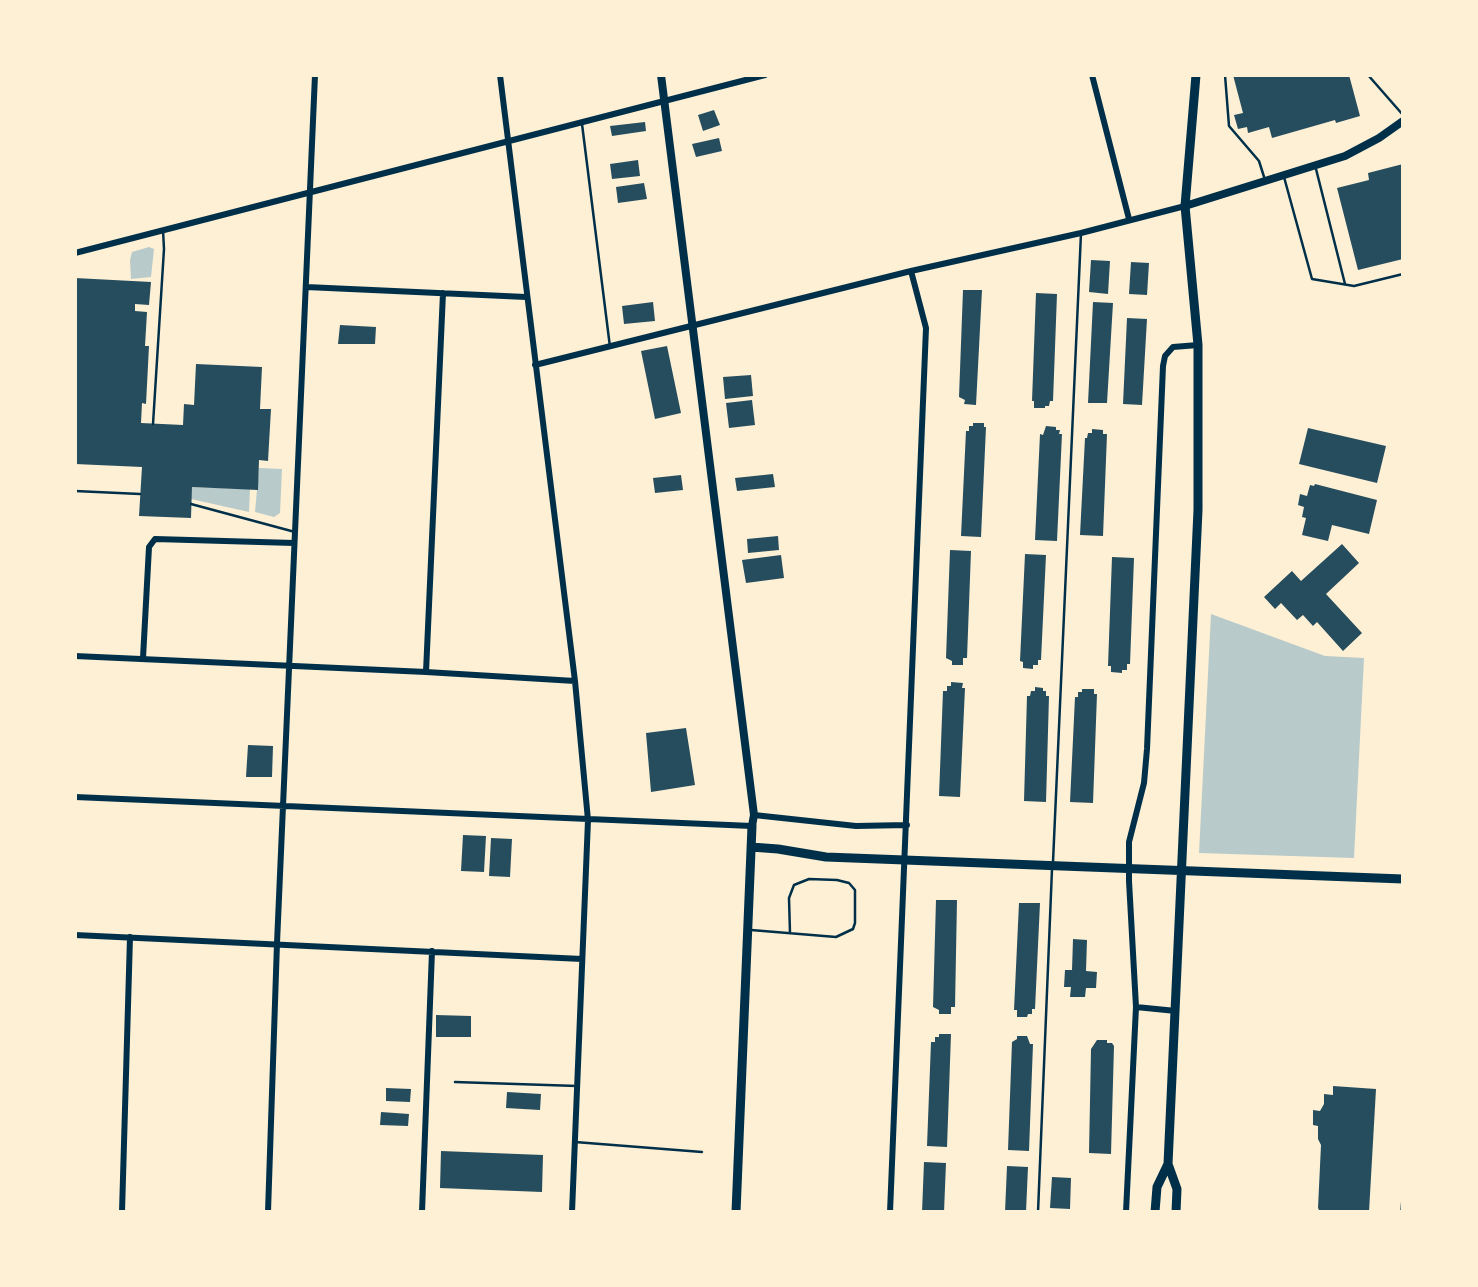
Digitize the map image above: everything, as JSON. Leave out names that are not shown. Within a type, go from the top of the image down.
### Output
[{"type":"main road","points":[[1155,1212],[1157,1187],[1168,1164],[1198,510],[1198,345],[1185,206],[1196,75]]},
{"type":"main road","points":[[736,1212],[751,826]]},
{"type":"main road","points":[[751,848],[778,849],[826,857],[1403,879]]},
{"type":"main road","points":[[1168,1164],[1177,1189],[1176,1212]]},
{"type":"street","points":[[268,1212],[277,943],[315,75]]},
{"type":"street","points":[[500,75],[575,681],[588,820],[572,1212]]},
{"type":"street","points":[[75,797],[751,826],[754,815],[661,75]]},
{"type":"street","points":[[75,253],[765,75]]},
{"type":"street","points":[[1091,75],[1129,219]]},
{"type":"street","points":[[535,365],[1185,206],[1345,156],[1379,138],[1403,121]]},
{"type":"street","points":[[890,1212],[926,328],[911,271]]},
{"type":"street","points":[[306,287],[526,297]]},
{"type":"street","points":[[426,671],[443,293]]},
{"type":"street","points":[[1126,1212],[1136,1007],[1129,842],[1144,783],[1147,749],[1163,366],[1165,356],[1173,346],[1198,345]]},
{"type":"street","points":[[143,658],[149,547],[155,539],[294,543]]},
{"type":"street","points":[[75,656],[426,671],[575,681]]},
{"type":"street","points":[[754,815],[856,826],[907,825]]},
{"type":"street","points":[[75,935],[582,959]]},
{"type":"street","points":[[122,1212],[130,937]]},
{"type":"street","points":[[422,1212],[432,951]]},
{"type":"street","points":[[1136,1007],[1176,1011]]},
{"type":"lane","points":[[1225,75],[1228,126],[1259,161],[1265,180]]},
{"type":"lane","points":[[1368,75],[1403,115]]},
{"type":"lane","points":[[582,123],[610,346]]},
{"type":"lane","points":[[1315,165],[1345,284]]},
{"type":"lane","points":[[1284,174],[1312,279],[1354,286],[1403,274]]},
{"type":"lane","points":[[153,424],[163,230]]},
{"type":"lane","points":[[1038,1212],[1081,233]]},
{"type":"lane","points":[[75,491],[141,494]]},
{"type":"lane","points":[[191,504],[295,532]]},
{"type":"lane","points":[[747,929],[790,933],[836,937],[853,929],[855,890],[849,883],[837,880],[809,879],[794,885],[789,898],[790,933]]},
{"type":"lane","points":[[455,1082],[577,1086]]},
{"type":"lane","points":[[575,1142],[702,1152]]},
{"type":"shaded area","points":[[149,247],[154,249],[151,277],[131,279],[132,252]]},
{"type":"shaded area","points":[[259,468],[282,469],[280,513],[274,517],[255,512]]},
{"type":"shaded area","points":[[192,487],[250,489],[249,512],[191,499]]},
{"type":"shaded area","points":[[1211,614],[1325,656],[1364,658],[1354,858],[1199,853]]},
{"type":"building","points":[[1233,75],[1349,75],[1360,116],[1336,123],[1335,120],[1272,138],[1269,127],[1248,133],[1247,127],[1238,129],[1234,115],[1243,113]]},
{"type":"building","points":[[714,110],[720,125],[703,131],[698,115]]},
{"type":"building","points":[[645,122],[646,131],[612,136],[610,126]]},
{"type":"building","points":[[719,138],[722,151],[696,157],[692,144]]},
{"type":"building","points":[[638,160],[640,176],[612,179],[610,164]]},
{"type":"building","points":[[1403,164],[1403,259],[1358,270],[1337,188],[1369,180],[1368,173]]},
{"type":"building","points":[[644,183],[647,199],[618,203],[616,187]]},
{"type":"building","points":[[1091,260],[1110,261],[1108,294],[1089,292]]},
{"type":"building","points":[[1131,262],[1149,263],[1147,295],[1129,294]]},
{"type":"building","points":[[75,278],[151,282],[149,305],[135,304],[135,311],[147,312],[145,346],[149,346],[146,404],[142,403],[141,423],[183,425],[184,404],[194,405],[196,364],[262,367],[260,409],[271,409],[268,461],[259,460],[258,490],[192,487],[191,518],[139,516],[142,467],[75,464]]},
{"type":"building","points":[[963,290],[982,290],[976,405],[964,404],[965,400],[959,397]]},
{"type":"building","points":[[1036,293],[1057,294],[1053,401],[1045,408],[1034,408],[1032,401]]},
{"type":"building","points":[[653,302],[655,321],[624,324],[622,306]]},
{"type":"building","points":[[1093,302],[1113,303],[1107,403],[1088,403]]},
{"type":"building","points":[[1127,318],[1147,319],[1142,405],[1123,404]]},
{"type":"building","points":[[340,325],[376,327],[375,344],[338,344]]},
{"type":"building","points":[[667,346],[681,413],[655,419],[641,351]]},
{"type":"building","points":[[751,375],[753,396],[725,399],[723,377]]},
{"type":"building","points":[[752,400],[755,425],[729,428],[726,403]]},
{"type":"building","points":[[973,423],[984,423],[986,427],[981,537],[961,536],[966,431],[969,431],[969,426],[973,426]]},
{"type":"building","points":[[1046,426],[1056,427],[1056,430],[1060,430],[1059,434],[1062,434],[1057,541],[1035,540],[1040,434],[1043,435]]},
{"type":"building","points":[[1308,428],[1386,446],[1377,483],[1299,464]]},
{"type":"building","points":[[1092,429],[1103,430],[1103,434],[1107,434],[1103,536],[1080,535],[1085,438],[1088,433],[1092,433]]},
{"type":"building","points":[[773,474],[775,487],[737,491],[735,478]]},
{"type":"building","points":[[681,475],[683,490],[655,493],[653,478]]},
{"type":"building","points":[[1310,485],[1377,500],[1369,534],[1332,525],[1328,541],[1302,535],[1306,518],[1302,517],[1304,507],[1298,505],[1300,494],[1307,496]]},
{"type":"building","points":[[778,536],[779,550],[748,553],[747,539]]},
{"type":"building","points":[[1342,544],[1359,563],[1326,594],[1362,633],[1343,651],[1317,622],[1313,626],[1303,615],[1297,620],[1281,603],[1275,609],[1264,597],[1292,571],[1301,581]]},
{"type":"building","points":[[950,550],[971,551],[967,658],[963,658],[963,665],[952,665],[952,661],[946,658]]},
{"type":"building","points":[[1025,554],[1046,555],[1041,660],[1038,660],[1038,665],[1033,665],[1033,669],[1023,668],[1023,662],[1020,661]]},
{"type":"building","points":[[781,555],[784,578],[746,583],[742,560]]},
{"type":"building","points":[[1112,557],[1134,558],[1130,664],[1127,664],[1127,670],[1122,670],[1122,673],[1111,672],[1111,666],[1108,666]]},
{"type":"building","points":[[951,682],[963,683],[962,688],[965,688],[960,797],[939,796],[943,691],[947,691]]},
{"type":"building","points":[[1035,687],[1043,688],[1046,696],[1049,696],[1046,802],[1024,801],[1027,696],[1030,696],[1031,691],[1035,691]]},
{"type":"building","points":[[1082,689],[1094,689],[1094,694],[1097,694],[1093,803],[1070,802],[1075,697],[1078,697],[1078,692],[1082,692]]},
{"type":"building","points":[[686,728],[695,785],[651,792],[646,733]]},
{"type":"building","points":[[248,745],[273,746],[272,777],[246,777]]},
{"type":"building","points":[[463,835],[486,836],[484,872],[461,871]]},
{"type":"building","points":[[491,838],[512,839],[510,877],[489,876]]},
{"type":"building","points":[[936,900],[957,900],[955,1007],[951,1007],[951,1014],[939,1014],[939,1010],[933,1007]]},
{"type":"building","points":[[1019,903],[1040,903],[1035,1009],[1032,1009],[1032,1014],[1027,1017],[1017,1017],[1017,1010],[1014,1010]]},
{"type":"building","points":[[1073,939],[1087,940],[1086,971],[1097,972],[1096,988],[1086,988],[1085,997],[1070,997],[1071,987],[1064,987],[1065,970],[1072,970]]},
{"type":"building","points":[[436,1015],[471,1016],[471,1037],[436,1037]]},
{"type":"building","points":[[939,1034],[951,1034],[947,1147],[927,1146],[931,1042],[935,1042],[935,1037],[939,1037]]},
{"type":"building","points":[[1017,1036],[1027,1036],[1030,1044],[1033,1044],[1029,1151],[1008,1150],[1012,1042]]},
{"type":"building","points":[[1097,1040],[1107,1040],[1107,1043],[1114,1046],[1111,1154],[1089,1153],[1091,1049]]},
{"type":"building","points":[[1333,1086],[1376,1089],[1369,1212],[1320,1212],[1318,1208],[1321,1145],[1318,1126],[1313,1125],[1313,1110],[1320,1111],[1324,1104],[1324,1094],[1333,1095]]},
{"type":"building","points":[[386,1088],[411,1089],[410,1102],[386,1101]]},
{"type":"building","points":[[507,1092],[541,1094],[540,1110],[506,1108]]},
{"type":"building","points":[[381,1112],[409,1114],[408,1126],[380,1125]]},
{"type":"building","points":[[441,1151],[543,1155],[542,1192],[440,1188]]},
{"type":"building","points":[[924,1162],[946,1163],[944,1212],[922,1212]]},
{"type":"building","points":[[1007,1166],[1028,1167],[1026,1212],[1005,1212]]},
{"type":"building","points":[[1052,1177],[1071,1178],[1070,1209],[1050,1208]]},
{"type":"railway","points":[[1402,1212],[1403,1203]]}]
